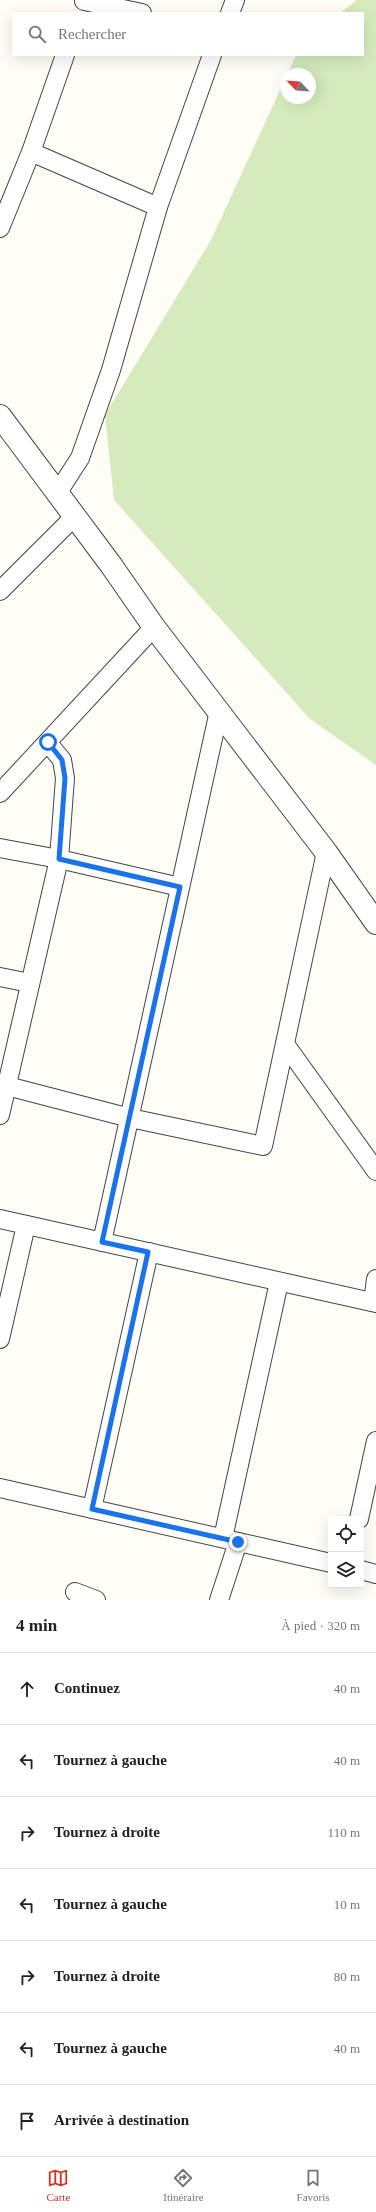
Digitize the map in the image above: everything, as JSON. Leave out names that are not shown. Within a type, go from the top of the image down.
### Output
[{"type":"street","points":[[230,12],[235,0]]},
{"type":"street","points":[[83,5],[135,12]]},
{"type":"street","points":[[0,228],[31,152],[65,56]]},
{"type":"street","points":[[58,492],[80,458],[111,370],[158,207],[212,56]]},
{"type":"street","points":[[31,152],[158,207]]},
{"type":"street","points":[[0,416],[58,492],[154,627],[326,852],[376,923]]},
{"type":"street","points":[[0,591],[75,516]]},
{"type":"street","points":[[0,793],[154,627]]},
{"type":"street","points":[[102,1242],[219,711]]},
{"type":"street","points":[[0,1115],[59,859],[65,778],[62,760],[48,742]]},
{"type":"street","points":[[0,848],[59,859],[180,887]]},
{"type":"street","points":[[7,1086],[130,1118],[263,1146],[326,852]]},
{"type":"street","points":[[0,977],[30,983]]},
{"type":"street","points":[[285,1044],[376,1171]]},
{"type":"street","points":[[0,1219],[374,1303],[376,1279]]},
{"type":"street","points":[[0,1340],[26,1225]]},
{"type":"street","points":[[92,1509],[148,1252]]},
{"type":"street","points":[[220,1600],[279,1282]]},
{"type":"street","points":[[360,1516],[376,1441]]},
{"type":"street","points":[[0,1488],[328,1562]]},
{"type":"street","points":[[364,1571],[376,1574]]},
{"type":"street","points":[[75,1592],[96,1600]]},
{"type":"green space","points":[[357,0],[376,0],[376,765],[310,719],[114,500],[105,415],[211,240],[280,90],[280,104],[316,104],[316,68],[291,68],[296,56],[364,56],[364,12],[341,12]]},
{"type":"route","points":[[48,742],[62,760],[65,778],[59,859],[180,887],[102,1242],[148,1252],[92,1509],[238,1542]]}]
